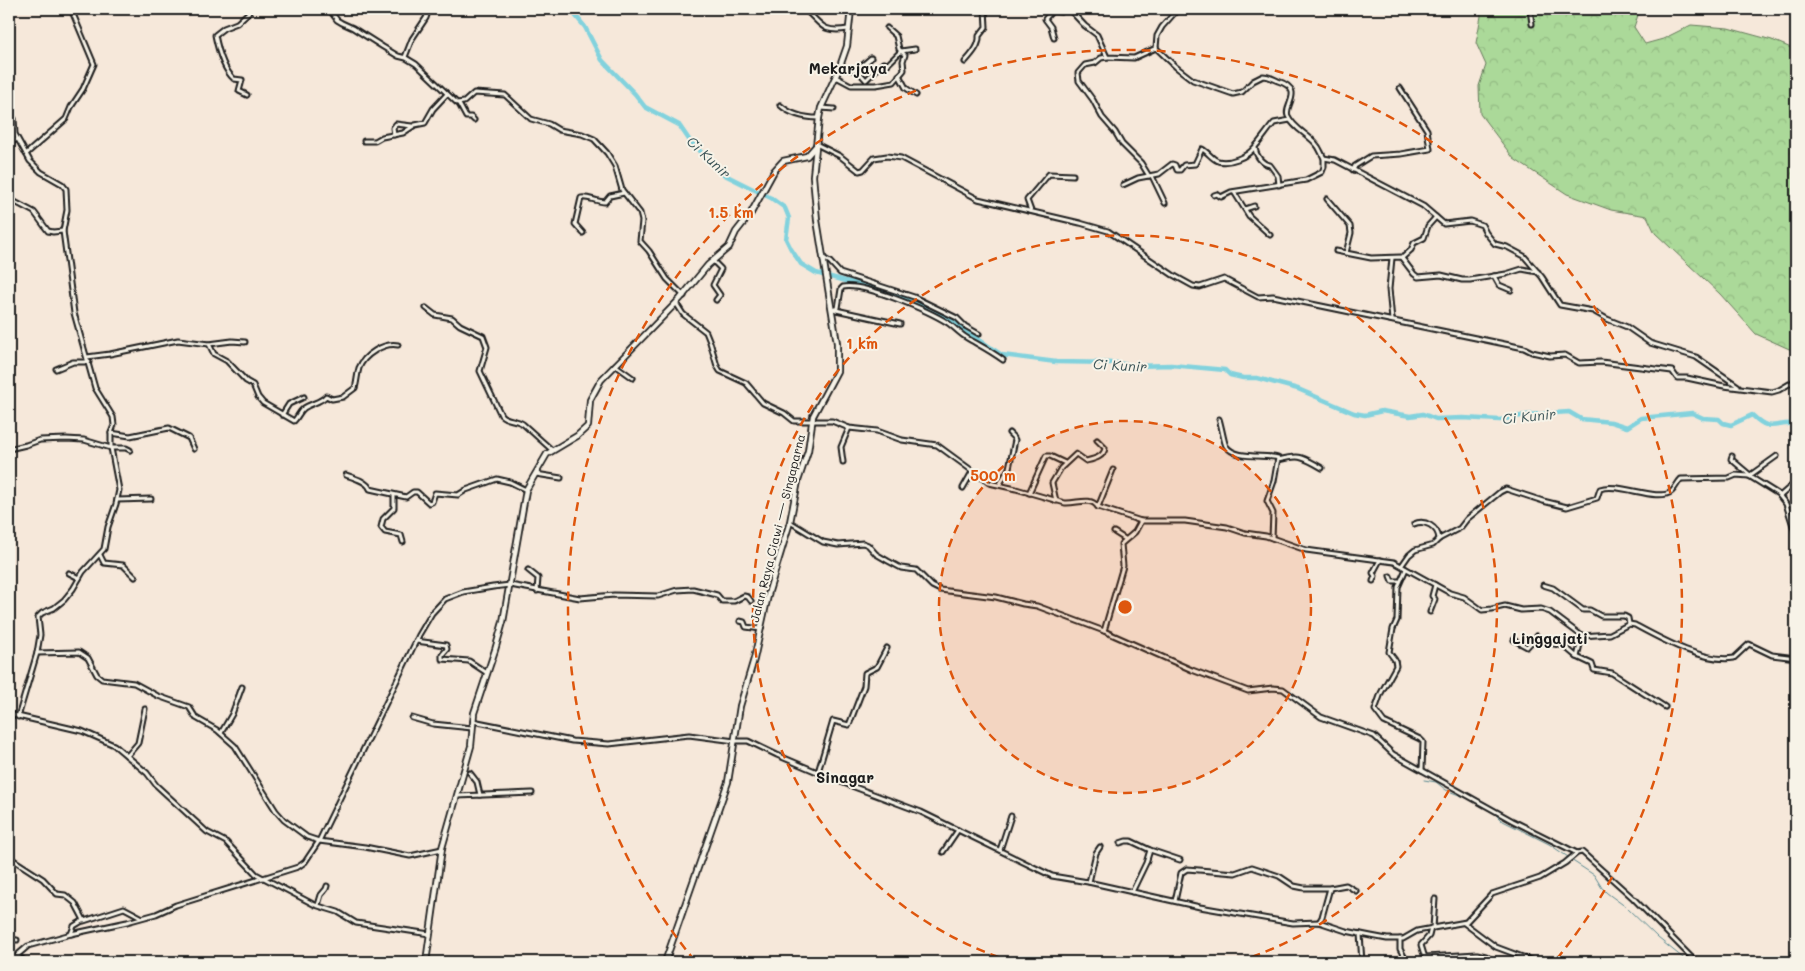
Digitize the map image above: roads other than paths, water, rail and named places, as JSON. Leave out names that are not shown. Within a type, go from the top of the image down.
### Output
[{"type":"main road","name":"Jalan Raya Ciawi — Singaparna","points":[[665,962],[723,796],[735,741],[740,706],[761,629],[769,591],[790,522],[798,481],[808,451],[815,411],[837,371],[838,343],[834,310],[827,283],[813,184],[818,118],[847,46],[850,9]]},
{"type":"main road","points":[[426,962],[442,848],[471,746],[473,721],[478,699],[503,622],[526,490],[544,458],[552,450],[577,436],[588,426],[589,404],[600,380],[684,296],[712,261],[729,247],[736,232],[751,213],[759,196],[783,161],[806,156],[815,145]]},
{"type":"street","points":[[26,154],[65,120],[94,65],[71,9]]},
{"type":"street","points":[[247,95],[239,91],[242,80],[234,79],[227,69],[215,35],[222,29],[241,20],[248,13],[248,9]]},
{"type":"street","points":[[329,9],[342,24],[353,28],[423,70],[459,104],[466,117],[471,117],[474,120]]},
{"type":"street","points":[[404,57],[429,9]]},
{"type":"street","points":[[804,9],[825,29],[836,31],[848,29]]},
{"type":"street","points":[[833,9],[840,9]]},
{"type":"street","points":[[964,62],[976,48],[979,36],[987,25],[985,9]]},
{"type":"street","points":[[1054,38],[1051,27],[1045,19],[1052,11],[1061,12],[1065,9]]},
{"type":"street","points":[[1069,9],[1085,26],[1097,35],[1107,56]]},
{"type":"street","points":[[1178,9],[1162,27],[1157,36],[1156,48],[1171,63],[1193,80],[1233,94],[1242,92],[1253,81],[1263,76],[1286,84],[1290,88],[1292,96],[1287,112],[1290,120],[1315,142],[1324,158],[1324,167],[1319,174],[1306,180],[1234,192],[1221,197],[1217,194],[1214,195]]},
{"type":"street","points":[[1530,9],[1532,24]]},
{"type":"street","points":[[836,77],[849,85],[858,86],[892,82],[899,76],[904,69],[904,55],[896,36],[887,28]]},
{"type":"street","points":[[1156,48],[1130,59],[1107,56],[1095,63],[1085,65],[1078,73],[1079,82],[1094,100],[1102,117],[1115,132],[1122,144],[1141,163],[1165,203]]},
{"type":"street","points":[[857,70],[864,79],[868,79],[876,68],[883,63],[888,64],[902,51],[915,49]]},
{"type":"street","points":[[839,69],[857,70],[871,58]]},
{"type":"street","points":[[899,76],[906,88],[916,95]]},
{"type":"street","points":[[1353,170],[1355,166],[1371,156],[1401,154],[1430,149],[1427,130],[1400,88]]},
{"type":"street","points":[[459,104],[474,93],[505,95],[534,120],[549,124],[559,130],[592,137],[615,166],[620,186],[641,215],[640,241],[649,250],[667,278],[684,296]]},
{"type":"street","points":[[364,141],[375,141],[403,133],[413,126],[426,121],[433,109],[447,94]]},
{"type":"street","points":[[780,105],[789,111],[818,118]]},
{"type":"street","points":[[821,108],[834,109]]},
{"type":"street","points":[[9,115],[14,118],[14,129],[26,154],[41,172],[64,186],[68,199],[63,231],[74,314],[97,394],[113,417],[111,448],[118,484],[118,500],[108,527],[104,549],[79,578],[64,600],[38,617],[40,635],[37,653],[18,717]]},
{"type":"street","points":[[1279,184],[1278,176],[1270,165],[1266,165],[1259,158],[1255,153],[1255,148],[1272,125],[1276,122],[1290,120]]},
{"type":"street","points":[[394,135],[393,128],[396,124],[413,126]]},
{"type":"street","points":[[9,144],[17,138]]},
{"type":"street","points":[[815,145],[840,156],[860,172],[874,158],[888,156],[898,158],[938,177],[978,200],[1108,232],[1193,286],[1200,286],[1224,279],[1258,297],[1273,296],[1524,348],[1541,354],[1552,356],[1565,355],[1581,363],[1601,362],[1649,370],[1670,371],[1677,378],[1689,378],[1724,386],[1774,392],[1796,380]]},
{"type":"street","points":[[1122,185],[1138,178],[1159,174],[1172,164],[1175,164],[1176,169],[1179,170],[1184,165],[1196,164],[1201,149],[1216,160],[1225,162],[1237,160],[1255,148]]},
{"type":"street","points":[[1324,158],[1334,160],[1423,206],[1444,224],[1470,221],[1479,223],[1484,227],[1486,233],[1495,244],[1519,252],[1533,266],[1560,305],[1593,311],[1634,331],[1650,342],[1696,357],[1740,387]]},
{"type":"street","points":[[1031,212],[1027,200],[1048,174],[1073,175]]},
{"type":"street","points":[[1234,192],[1256,224],[1270,235]]},
{"type":"street","points":[[583,233],[575,224],[581,198],[605,202],[610,196],[624,193]]},
{"type":"street","points":[[9,195],[13,200],[36,213],[48,231],[63,231]]},
{"type":"street","points":[[1327,199],[1350,226],[1351,233],[1346,254]]},
{"type":"street","points":[[1245,209],[1254,206]]},
{"type":"street","points":[[1336,251],[1371,258],[1402,258],[1411,250],[1414,243],[1424,238],[1428,226],[1436,217]]},
{"type":"street","points":[[1392,258],[1390,289],[1392,320]]},
{"type":"street","points":[[1402,258],[1412,273],[1418,277],[1441,275],[1470,280],[1520,269],[1538,272]]},
{"type":"street","points":[[712,261],[722,271],[713,285],[720,295],[716,300]]},
{"type":"street","points":[[825,261],[830,262],[840,273],[914,297],[957,318],[965,326],[979,334]]},
{"type":"street","points":[[1527,270],[1533,266]]},
{"type":"street","points":[[1494,276],[1499,285],[1511,290]]},
{"type":"street","points":[[900,324],[834,310],[843,287],[872,292],[915,306],[942,320],[967,338],[990,349],[1003,360]]},
{"type":"street","points":[[676,303],[683,314],[706,332],[720,371],[746,383],[763,403],[784,413],[794,421],[832,421],[848,428],[877,431],[902,440],[937,444],[989,483],[1056,501],[1073,504],[1089,501],[1095,503],[1098,507],[1141,521],[1185,521],[1227,527],[1245,533],[1272,538],[1306,550],[1380,560],[1402,565],[1435,585],[1464,597],[1482,610],[1505,606],[1521,610],[1545,610],[1582,636],[1610,634],[1629,624],[1635,625],[1677,647],[1711,657],[1734,658],[1749,644],[1772,655],[1796,658]]},
{"type":"street","points":[[426,308],[435,315],[452,318],[460,325],[483,336],[486,347],[480,371],[501,415],[504,418],[519,421],[552,450]]},
{"type":"street","points":[[87,357],[178,340],[209,344],[232,341],[245,342]]},
{"type":"street","points":[[209,344],[214,354],[227,361],[253,386],[263,403],[294,422],[300,412],[315,401],[323,400],[326,396],[334,399],[343,397],[355,388],[359,368],[369,355],[380,348],[392,344],[398,345]]},
{"type":"street","points":[[56,369],[74,362],[89,362]]},
{"type":"street","points":[[615,366],[633,378]]},
{"type":"street","points":[[282,415],[288,404],[304,397]]},
{"type":"street","points":[[1219,419],[1225,445],[1234,452],[1250,457],[1276,457],[1278,460],[1304,458],[1322,468]]},
{"type":"street","points":[[111,433],[130,436],[169,428],[189,438],[194,449]]},
{"type":"street","points":[[843,462],[841,448],[848,428]]},
{"type":"street","points":[[1000,485],[1009,468],[1012,454],[1014,438],[1009,433]]},
{"type":"street","points":[[9,449],[40,440],[66,439],[93,441],[111,448],[126,448],[130,450]]},
{"type":"street","points":[[1056,501],[1052,483],[1065,463],[1076,454],[1086,461],[1104,453],[1105,448],[1097,440]]},
{"type":"street","points":[[1029,493],[1046,456],[1065,463]]},
{"type":"street","points":[[1732,456],[1731,459],[1750,476],[1780,496],[1788,506],[1796,535]]},
{"type":"street","points":[[1402,565],[1412,552],[1434,544],[1439,539],[1461,528],[1467,520],[1504,489],[1568,507],[1597,498],[1601,488],[1622,488],[1661,495],[1672,492],[1681,480],[1728,478],[1736,475],[1750,476],[1777,456]]},
{"type":"street","points":[[1272,538],[1273,513],[1267,501],[1274,481],[1278,460]]},
{"type":"street","points":[[1098,507],[1113,470]]},
{"type":"street","points":[[963,488],[972,472]]},
{"type":"street","points":[[535,474],[561,478]]},
{"type":"street","points":[[346,475],[365,483],[371,490],[406,497],[417,492],[429,503],[432,502],[435,493],[458,495],[466,490],[497,479],[518,485],[526,490]]},
{"type":"street","points":[[1780,496],[1796,482]]},
{"type":"street","points":[[394,495],[394,508],[383,519],[381,527],[386,532],[401,535],[403,542]]},
{"type":"street","points":[[118,500],[151,499]]},
{"type":"street","points":[[1104,631],[1123,566],[1121,544],[1135,532],[1141,521]]},
{"type":"street","points":[[790,522],[823,542],[838,545],[868,544],[876,554],[901,568],[916,570],[932,586],[940,590],[996,597],[1037,606],[1104,631],[1192,670],[1248,691],[1272,688],[1283,689],[1321,717],[1374,736],[1391,752],[1422,770],[1576,854],[1584,854],[1633,898],[1696,962]]},
{"type":"street","points":[[1414,524],[1422,522],[1430,525],[1438,533],[1439,539]]},
{"type":"street","points":[[1114,532],[1125,539]]},
{"type":"street","points":[[100,555],[104,563],[123,565],[135,577]]},
{"type":"street","points":[[1373,581],[1376,576],[1373,573],[1380,560]]},
{"type":"street","points":[[1406,569],[1399,581],[1397,620],[1393,627],[1388,652],[1395,660],[1396,666],[1381,693],[1375,710],[1384,722],[1423,742],[1422,770]]},
{"type":"street","points":[[528,570],[538,578],[537,591]]},
{"type":"street","points":[[69,573],[79,578]]},
{"type":"street","points":[[1390,576],[1392,581],[1399,581]]},
{"type":"street","points":[[16,959],[28,946],[156,914],[176,905],[298,867],[305,862],[319,841],[416,641],[432,612],[445,599],[463,592],[493,586],[510,585],[580,598],[614,595],[658,596],[677,590],[693,589],[717,595],[722,601],[734,601],[744,596],[748,597],[751,601]]},
{"type":"street","points":[[1430,612],[1434,599],[1432,591],[1435,585]]},
{"type":"street","points":[[1543,585],[1552,588],[1583,610],[1590,610],[1601,616],[1624,616],[1628,618],[1629,624]]},
{"type":"street","points":[[740,621],[744,622],[746,627],[761,629]]},
{"type":"street","points":[[1514,640],[1527,647],[1537,636],[1540,640],[1564,646],[1577,657],[1592,664],[1594,670],[1614,674],[1614,676],[1665,707]]},
{"type":"street","points":[[1577,657],[1582,636]]},
{"type":"street","points":[[416,641],[446,645],[442,659],[470,661],[488,673]]},
{"type":"street","points":[[818,772],[833,721],[849,725],[864,686],[865,673],[877,667],[887,648]]},
{"type":"street","points":[[37,653],[74,651],[83,654],[91,662],[100,678],[134,684],[158,696],[186,705],[196,718],[221,733],[235,746],[276,811],[307,837],[319,841],[365,846],[410,856],[442,848]]},
{"type":"street","points":[[221,733],[232,714],[242,687]]},
{"type":"street","points":[[127,756],[138,743],[145,709]]},
{"type":"street","points":[[9,714],[82,731],[114,745],[147,773],[156,785],[206,832],[226,842],[237,852],[250,870],[318,906],[338,912],[356,923],[430,934]]},
{"type":"street","points":[[412,718],[433,724],[472,728]]},
{"type":"street","points":[[473,721],[572,741],[609,744],[689,735],[748,741],[841,782],[921,812],[1052,876],[1089,882],[1175,902],[1293,923],[1320,922],[1346,931],[1383,939],[1405,938],[1416,931],[1467,922],[1492,894],[1540,878],[1576,854]]},
{"type":"street","points":[[470,773],[477,782],[480,795]]},
{"type":"street","points":[[457,796],[532,793]]},
{"type":"street","points":[[1000,850],[1011,816]]},
{"type":"street","points":[[943,852],[958,830]]},
{"type":"street","points":[[1120,843],[1129,841],[1180,860]]},
{"type":"street","points":[[1089,882],[1096,853],[1100,847]]},
{"type":"street","points":[[1132,892],[1150,850]]},
{"type":"street","points":[[9,857],[43,879],[57,894],[65,895],[75,903],[84,921]]},
{"type":"street","points":[[1175,902],[1181,873],[1186,869],[1229,873],[1250,867],[1265,870],[1279,876],[1294,886],[1330,888],[1346,885],[1356,890]]},
{"type":"street","points":[[318,906],[321,895],[327,886]]},
{"type":"street","points":[[1320,922],[1330,888]]},
{"type":"street","points":[[1426,957],[1421,944],[1429,936],[1432,928],[1435,899]]},
{"type":"street","points":[[71,934],[74,926],[84,921],[124,908],[142,917]]},
{"type":"street","points":[[1464,923],[1496,947],[1536,962]]},
{"type":"street","points":[[1360,934],[1362,962]]},
{"type":"street","points":[[9,939],[17,940]]},
{"type":"street","points":[[1400,939],[1400,949],[1407,962]]},
{"type":"street","points":[[1419,962],[1426,957],[1477,954],[1486,956],[1494,962]]},
{"type":"street","points":[[9,957],[27,962]]},
{"type":"waterway","name":"Ci Kunir","points":[[570,9],[585,27],[602,60],[645,107],[679,125],[690,141],[723,174],[771,198],[785,208],[789,218],[786,239],[801,264],[816,273],[908,298],[929,311],[947,318],[1002,355],[1056,362],[1117,363],[1135,366],[1171,365],[1225,370],[1230,375],[1243,378],[1257,378],[1298,389],[1354,413],[1365,415],[1382,411],[1410,416],[1423,414],[1436,419],[1500,420],[1526,415],[1569,412],[1581,419],[1611,422],[1627,427],[1641,418],[1692,413],[1703,418],[1719,419],[1723,423],[1731,425],[1752,415],[1769,426],[1796,424]]},
{"type":"waterway","points":[[1424,780],[1436,782],[1446,790],[1467,798],[1494,813],[1501,820],[1549,844],[1568,857]]},
{"type":"waterway","points":[[1571,860],[1594,875],[1607,893],[1626,907],[1658,938],[1688,962]]},
{"type":"district","name":"Mekarjaya","points":[[848,68]]},
{"type":"district","name":"Linggajati","points":[[1550,638]]},
{"type":"district","name":"Sinagar","points":[[845,777]]}]
